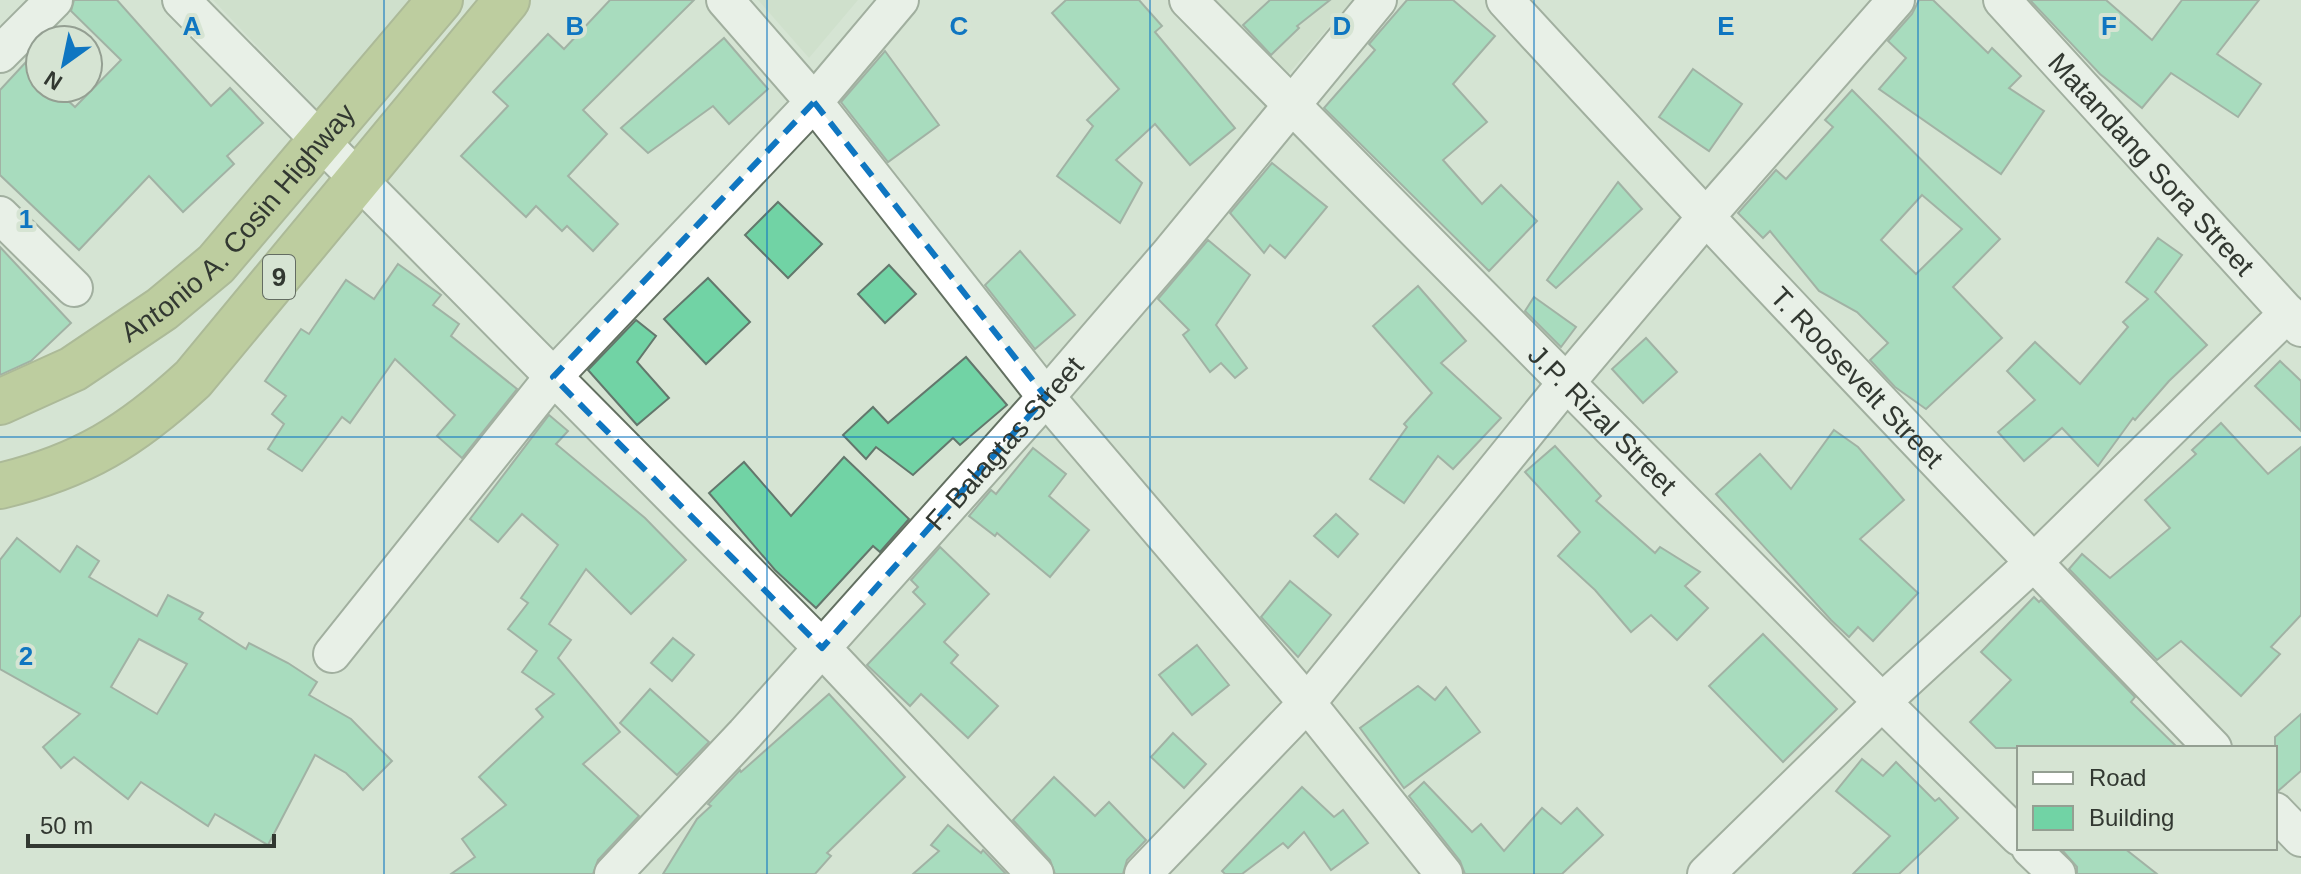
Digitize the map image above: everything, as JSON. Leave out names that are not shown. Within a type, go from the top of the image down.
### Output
[{"type":"highway","name":"Antonio A. Cosin Highway","points":[[0,402],[73,369],[162,309],[216,264],[440,0]]},
{"type":"highway","name":"Antonio A. Cosin Highway","points":[[0,486],[76,461],[109,445],[152,417],[193,379],[507,0]]},
{"type":"street","points":[[0,54],[54,0]]},
{"type":"street","points":[[181,0],[822,648],[1035,874]]},
{"type":"street","points":[[725,0],[814,102],[1046,397],[1307,703],[1444,874]]},
{"type":"street","points":[[332,654],[553,377],[814,102],[900,0]]},
{"type":"street","name":"J.P. Rizal Street","points":[[1188,0],[2017,835]]},
{"type":"street","name":"F. Balagtas Street","points":[[613,874],[822,648],[1046,397],[1182,240],[1378,0]]},
{"type":"street","name":"T. Roosevelt Street","points":[[1505,0],[1705,218],[2211,746]]},
{"type":"street","points":[[1143,874],[1307,703],[1566,383],[1896,0]]},
{"type":"street","name":"Matandang Sora Street","points":[[2002,0],[2294,321]]},
{"type":"street","points":[[0,215],[74,288]]},
{"type":"street","points":[[1706,874],[1882,702],[2294,321]]},
{"type":"street","points":[[2277,813],[2301,838]]},
{"type":"street","points":[[2032,850],[2057,874]]},
{"type":"highlighted area","points":[[814,102],[1046,397],[822,648],[553,377]]},
{"type":"shaded area","points":[[213,0],[419,0],[324,116]]},
{"type":"shaded area","points":[[758,0],[858,0],[809,58]]},
{"type":"shaded area","points":[[1209,0],[1352,0],[1284,79]]},
{"type":"building","points":[[74,0],[117,0],[211,106],[230,88],[263,123],[227,156],[234,164],[183,212],[149,176],[79,250],[0,175],[0,90],[24,64],[24,104],[72,104],[75,107],[78,104],[104,104],[104,77],[121,60],[104,43],[104,24],[84,24],[71,11]]},
{"type":"building","points":[[610,0],[694,0],[583,110],[607,134],[568,176],[618,224],[593,251],[567,226],[562,231],[536,206],[526,217],[461,156],[508,106],[493,92],[548,34],[564,49]]},
{"type":"building","points":[[1066,0],[1139,0],[1162,26],[1155,32],[1235,128],[1190,165],[1155,124],[1116,160],[1142,183],[1120,223],[1057,176],[1093,126],[1087,120],[1119,89],[1052,13]]},
{"type":"building","points":[[1270,0],[1330,0],[1297,26],[1299,28],[1271,55],[1243,25]]},
{"type":"building","points":[[1407,0],[1453,0],[1495,36],[1453,84],[1487,122],[1443,160],[1482,204],[1501,185],[1537,221],[1489,271],[1324,108],[1375,50],[1369,44]]},
{"type":"building","points":[[1919,0],[1933,0],[1988,53],[1992,48],[2021,76],[2009,88],[2044,111],[2001,174],[1879,89],[1906,58],[1888,41],[1912,14]]},
{"type":"building","points":[[2030,0],[2106,0],[2152,40],[2182,0],[2259,0],[2217,54],[2261,84],[2238,117],[2171,73],[2142,108],[2100,74]]},
{"type":"building","points":[[724,38],[768,89],[729,124],[713,106],[648,153],[621,128]]},
{"type":"building","points":[[885,51],[939,125],[888,162],[841,102]]},
{"type":"building","points":[[1693,69],[1742,104],[1709,151],[1659,117]]},
{"type":"building","points":[[1852,90],[2000,239],[1953,287],[2002,338],[1926,409],[1895,387],[1870,360],[1888,343],[1857,312],[1819,291],[1770,231],[1763,238],[1738,213],[1776,170],[1786,179],[1833,127],[1825,120]],"holes":[[[1922,195],[1962,229],[1916,274],[1881,240]]]},
{"type":"building","points":[[1272,163],[1327,207],[1285,258],[1270,245],[1264,253],[1230,213]]},
{"type":"building","points":[[1618,182],[1642,209],[1556,288],[1547,280]]},
{"type":"building","points":[[778,202],[822,244],[788,278],[745,235]]},
{"type":"building","points":[[2158,238],[2182,255],[2155,292],[2207,345],[2169,381],[2135,420],[2133,418],[2098,466],[2062,428],[2024,461],[1998,432],[2035,400],[2007,371],[2035,342],[2080,384],[2128,327],[2123,322],[2148,299],[2126,282]]},
{"type":"building","points":[[1208,240],[1250,275],[1216,325],[1247,368],[1235,378],[1221,363],[1210,372],[1183,335],[1189,330],[1158,299]]},
{"type":"building","points":[[0,247],[71,323],[31,361],[0,375]]},
{"type":"building","points":[[1020,251],[1075,315],[1035,349],[985,285]]},
{"type":"building","points":[[398,264],[441,295],[433,305],[459,324],[451,336],[517,389],[462,458],[437,436],[455,415],[395,359],[350,423],[342,417],[302,471],[268,449],[284,424],[272,414],[286,396],[265,381],[301,329],[309,334],[346,280],[374,299]]},
{"type":"building","points":[[889,265],[916,294],[885,323],[858,294]]},
{"type":"building","points":[[708,278],[750,322],[706,364],[664,319]]},
{"type":"building","points":[[1418,286],[1466,341],[1441,363],[1501,418],[1453,469],[1438,456],[1404,503],[1370,479],[1407,427],[1404,424],[1432,393],[1373,326]]},
{"type":"building","points":[[1534,297],[1576,327],[1561,347],[1525,311]]},
{"type":"building","points":[[636,320],[656,336],[637,362],[669,398],[637,425],[588,370]]},
{"type":"building","points":[[1646,338],[1677,372],[1643,403],[1612,369]]},
{"type":"building","points":[[966,357],[1007,405],[960,445],[953,438],[913,475],[876,447],[866,459],[843,435],[873,407],[888,423]]},
{"type":"building","points":[[2280,361],[2301,381],[2301,431],[2255,386]]},
{"type":"building","points":[[549,415],[568,431],[556,444],[645,518],[686,560],[631,614],[586,569],[549,624],[571,640],[558,658],[620,732],[583,764],[639,816],[598,860],[593,874],[451,874],[475,857],[462,839],[506,805],[479,777],[543,717],[536,709],[554,694],[522,672],[537,651],[508,629],[528,603],[521,598],[558,545],[522,514],[498,542],[470,519]]},
{"type":"building","points":[[2221,423],[2268,474],[2301,447],[2301,615],[2271,647],[2280,654],[2241,696],[2181,641],[2157,660],[2069,569],[2082,554],[2110,578],[2170,528],[2145,500],[2196,454],[2192,450]]},
{"type":"building","points":[[1834,430],[1858,447],[1904,500],[1860,539],[1918,593],[1873,641],[1858,627],[1849,637],[1716,494],[1760,454],[1791,489]]},
{"type":"building","points":[[1555,446],[1601,496],[1596,501],[1655,553],[1660,547],[1700,572],[1685,586],[1708,608],[1677,640],[1651,615],[1631,632],[1595,590],[1558,556],[1580,532],[1525,472]]},
{"type":"building","points":[[1033,448],[1066,474],[1049,496],[1089,530],[1050,577],[997,533],[995,536],[969,516],[991,490],[996,494]]},
{"type":"building","points":[[844,457],[909,519],[880,552],[873,546],[816,608],[775,570],[709,493],[744,462],[791,516]]},
{"type":"building","points":[[1336,514],[1358,534],[1338,557],[1314,536]]},
{"type":"building","points":[[17,538],[60,572],[77,546],[99,561],[89,577],[157,616],[168,595],[203,613],[199,619],[246,649],[249,643],[317,682],[309,695],[351,719],[392,761],[363,790],[346,773],[315,755],[268,845],[215,814],[208,826],[141,782],[128,799],[74,757],[61,768],[43,747],[80,714],[0,669],[0,560]],"holes":[[[139,639],[187,664],[157,714],[111,687]]]},
{"type":"building","points":[[940,547],[989,594],[944,642],[958,655],[951,663],[998,706],[968,738],[921,694],[910,706],[867,665],[925,604],[913,592],[918,587],[911,580]]},
{"type":"building","points":[[1290,581],[1331,615],[1298,657],[1261,617]]},
{"type":"building","points":[[2034,597],[2039,602],[2041,600],[2135,697],[2131,702],[2176,746],[1996,748],[1970,722],[2011,680],[1981,652]]},
{"type":"building","points":[[1763,634],[1837,709],[1783,762],[1709,686]]},
{"type":"building","points":[[673,638],[694,655],[672,681],[651,663]]},
{"type":"building","points":[[1197,645],[1229,685],[1192,715],[1159,675]]},
{"type":"building","points":[[1418,686],[1435,700],[1446,687],[1480,732],[1404,788],[1360,728]]},
{"type":"building","points":[[650,689],[709,742],[677,775],[620,723]]},
{"type":"building","points":[[829,694],[905,777],[827,853],[831,856],[815,874],[663,874],[697,819],[711,806],[708,804],[740,770]]},
{"type":"building","points":[[2301,714],[2301,771],[2278,791],[2277,746],[2275,737]]},
{"type":"building","points":[[1173,733],[1206,764],[1184,788],[1151,757]]},
{"type":"building","points":[[1862,759],[1883,776],[1896,762],[1935,801],[1939,798],[1958,818],[1899,874],[1853,874],[1890,836],[1836,791]]},
{"type":"building","points":[[1054,777],[1095,816],[1109,802],[1146,840],[1127,860],[1123,874],[1055,874],[1050,860],[1013,820]]},
{"type":"building","points":[[1424,782],[1472,832],[1481,824],[1504,851],[1542,808],[1561,824],[1577,808],[1603,835],[1562,874],[1465,874],[1460,861],[1409,796]]},
{"type":"building","points":[[1302,787],[1334,817],[1343,810],[1368,843],[1331,870],[1304,832],[1288,848],[1283,843],[1242,874],[1225,874],[1222,871]]},
{"type":"building","points":[[948,825],[981,853],[983,850],[1006,874],[913,874],[939,851],[931,845]]},
{"type":"building","points":[[2062,850],[2127,850],[2157,874],[2077,874],[2077,867]]}]
